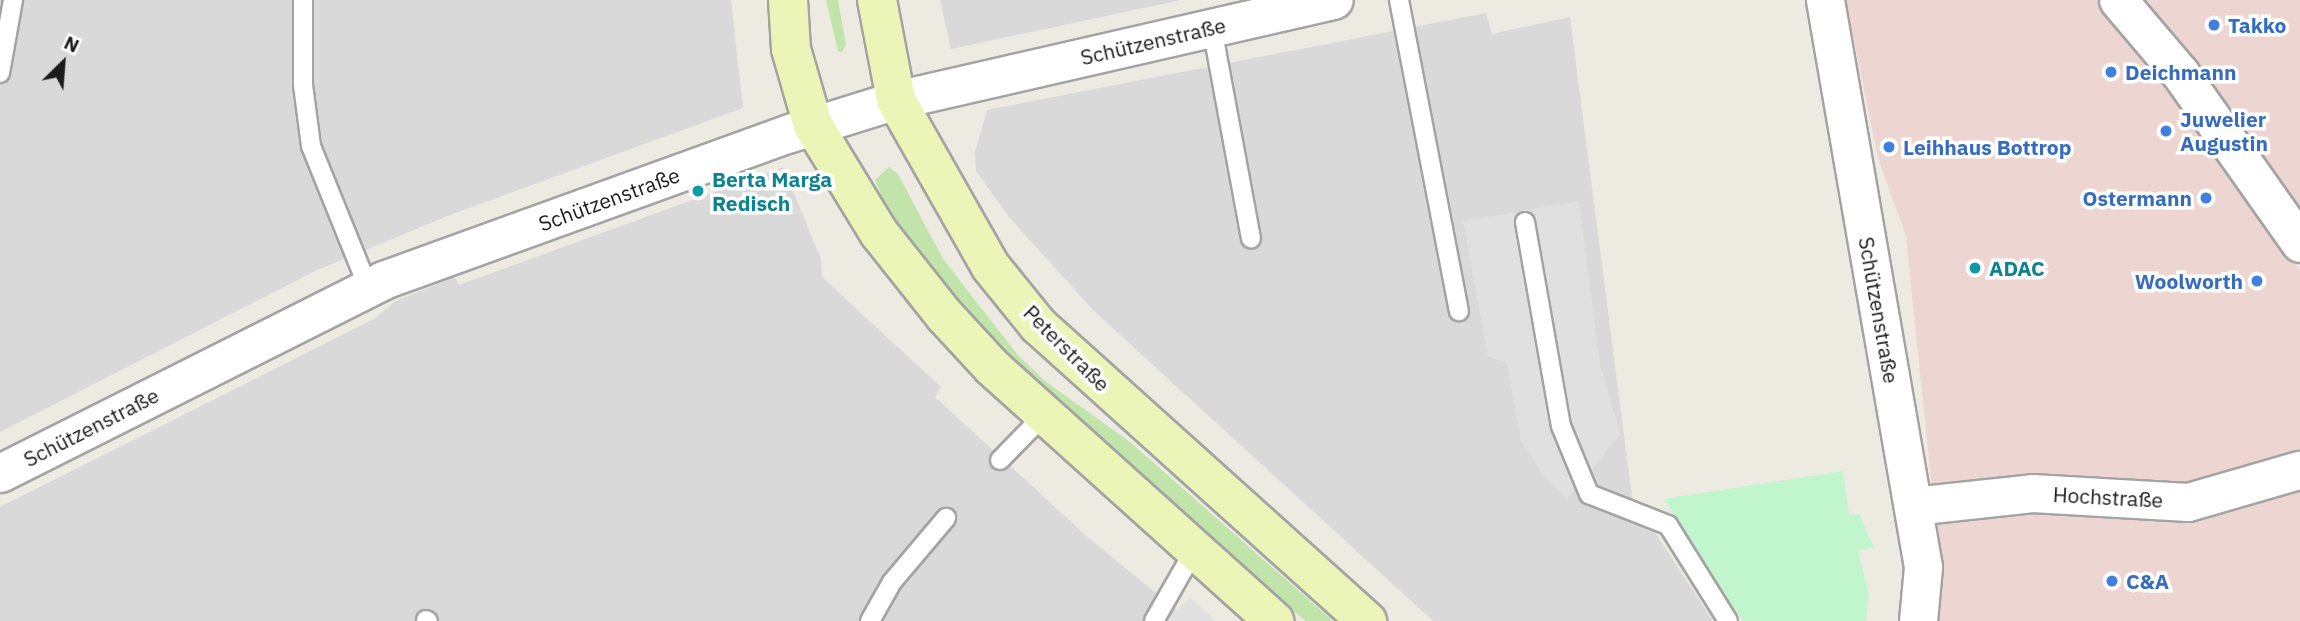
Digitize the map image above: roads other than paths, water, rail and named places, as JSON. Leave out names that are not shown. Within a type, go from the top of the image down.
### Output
[{"type":"main road","points":[[788,0],[792,49],[813,125],[879,233],[936,305],[1043,416],[1275,621]]},
{"type":"main road","name":"Peterstraße","points":[[877,0],[896,100],[991,267],[1038,325],[1367,621]]},
{"type":"street","name":"Schützenstraße","points":[[0,473],[368,287],[813,125],[896,100],[1334,0]]},
{"type":"street","name":"Schützenstraße","points":[[1825,0],[1923,567],[1918,621]]},
{"type":"street","points":[[2118,0],[2179,73],[2300,243]]},
{"type":"street","name":"Hochstraße","points":[[1913,506],[2032,493],[2188,502],[2299,470]]},
{"type":"lane","points":[[0,73],[13,0]]},
{"type":"lane","points":[[303,0],[303,85],[311,146],[368,287]]},
{"type":"lane","points":[[1399,0],[1459,310]]},
{"type":"lane","points":[[1212,28],[1251,238]]},
{"type":"lane","points":[[1525,222],[1561,426],[1589,494],[1668,526],[1728,621]]},
{"type":"lane","points":[[1000,460],[1043,416]]},
{"type":"lane","points":[[870,621],[892,582],[946,518]]},
{"type":"lane","points":[[1154,621],[1195,549]]},
{"type":"place","name":"Takko","points":[[2214,25]]},
{"type":"place","name":"Deichmann","points":[[2111,72]]},
{"type":"place","name":"Juwelier Augustin","points":[[2166,131]]},
{"type":"place","name":"Leihhaus Bottrop","points":[[1889,147]]},
{"type":"place","name":"Berta Marga Redisch","points":[[698,191]]},
{"type":"place","name":"Ostermann","points":[[2206,198]]},
{"type":"place","name":"ADAC","points":[[1975,268]]},
{"type":"place","name":"Woolworth","points":[[2257,281]]},
{"type":"place","name":"C&A","points":[[2112,581]]}]
